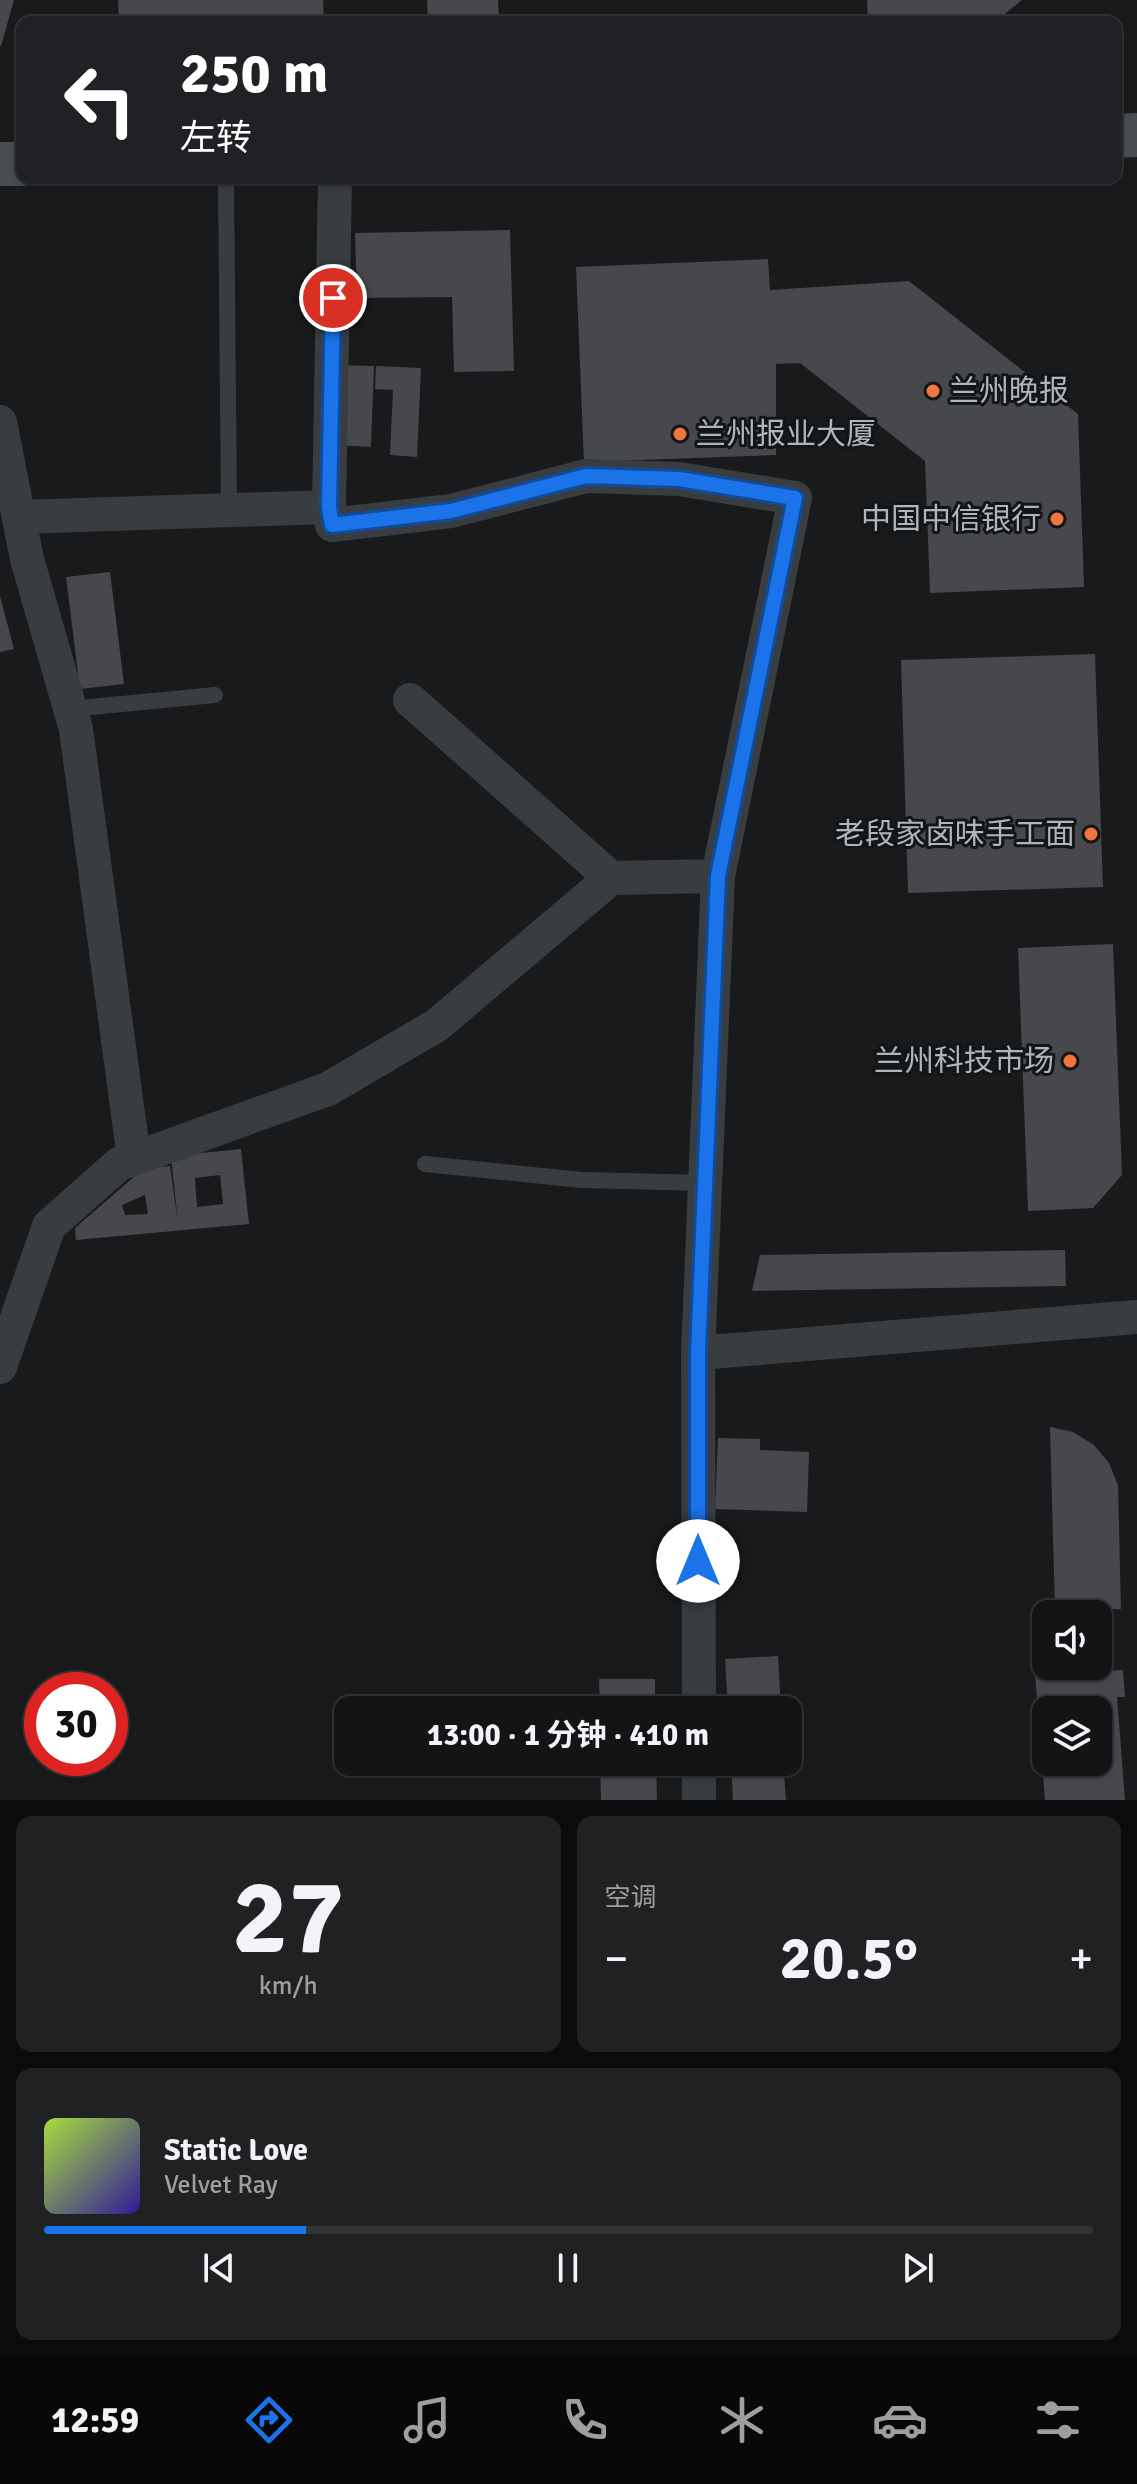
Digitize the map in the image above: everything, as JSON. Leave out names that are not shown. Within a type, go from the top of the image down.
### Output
[{"type":"street","points":[[335,184],[329,507],[332,525],[436,513],[586,476],[679,479],[795,498],[718,876],[698,1353],[699,1696]]},
{"type":"street","points":[[0,422],[27,559],[76,729],[134,1158]]},
{"type":"street","points":[[19,517],[329,507]]},
{"type":"street","points":[[410,700],[611,878]]},
{"type":"street","points":[[0,1367],[49,1226],[119,1164],[328,1089],[437,1025],[611,878],[718,876]]},
{"type":"street","points":[[698,1353],[1137,1317]]},
{"type":"street","points":[[699,1776],[699,1800]]},
{"type":"lane","points":[[226,184],[229,510]]},
{"type":"lane","points":[[70,709],[215,695]]},
{"type":"lane","points":[[425,1164],[582,1180],[705,1183]]},
{"type":"building","points":[[0,0],[14,0],[1,46],[0,46]]},
{"type":"building","points":[[118,0],[323,0],[324,16],[119,16]]},
{"type":"building","points":[[427,0],[498,0],[499,16],[428,16]]},
{"type":"building","points":[[867,0],[1022,0],[1002,16],[868,16]]},
{"type":"building","points":[[510,230],[514,371],[454,372],[452,297],[357,298],[355,233]]},
{"type":"building","name":"兰州报业大厦","points":[[768,259],[770,290],[909,281],[1078,414],[1084,587],[930,593],[925,461],[800,363],[776,364],[776,455],[584,462],[576,267]]},
{"type":"building","points":[[335,365],[374,366],[371,447],[332,445]]},
{"type":"building","points":[[376,366],[421,368],[417,457],[390,455],[393,390],[375,389]]},
{"type":"building","points":[[110,572],[124,684],[80,689],[66,577]]},
{"type":"building","points":[[0,596],[14,649],[0,652]]},
{"type":"building","points":[[1095,654],[1103,887],[908,893],[901,660]]},
{"type":"building","name":"兰州科技市场","points":[[1113,944],[1122,1175],[1093,1208],[1028,1211],[1018,948]]},
{"type":"building","points":[[241,1149],[249,1224],[76,1240],[75,1228],[143,1169],[170,1166],[178,1222],[171,1156]],"holes":[[[220,1175],[223,1204],[197,1207],[195,1178]],[[145,1195],[148,1214],[125,1215],[122,1205]]]},
{"type":"building","points":[[1065,1250],[1066,1286],[752,1291],[760,1255]]},
{"type":"building","points":[[1050,1427],[1073,1432],[1094,1445],[1109,1463],[1118,1485],[1121,1609],[1112,1609],[1112,1600],[1055,1600]]},
{"type":"building","points":[[718,1438],[760,1439],[760,1450],[809,1452],[807,1512],[715,1509]]},
{"type":"building","points":[[778,1656],[780,1696],[727,1696],[725,1659]]},
{"type":"building","points":[[1123,1670],[1125,1697],[1117,1697],[1125,1800],[1045,1800],[1043,1776],[1112,1776],[1112,1696],[1037,1696],[1036,1680],[1112,1680],[1112,1671]]},
{"type":"building","points":[[599,1679],[655,1679],[655,1696],[600,1696]]},
{"type":"building","points":[[600,1776],[656,1776],[657,1800],[601,1800]]},
{"type":"building","points":[[732,1776],[784,1776],[786,1800],[733,1800]]},
{"type":"place","name":"兰州晚报","points":[[933,391]]},
{"type":"place","name":"兰州报业大厦","points":[[680,434]]},
{"type":"place","name":"中国中信银行","points":[[1057,519]]},
{"type":"place","name":"老段家卤味手工面","points":[[1091,834]]},
{"type":"place","name":"兰州科技市场","points":[[1070,1061]]},
{"type":"route","points":[[333,298],[329,507],[332,525],[451,511],[586,476],[679,479],[795,498],[718,876],[698,1353],[698,1561]]}]
